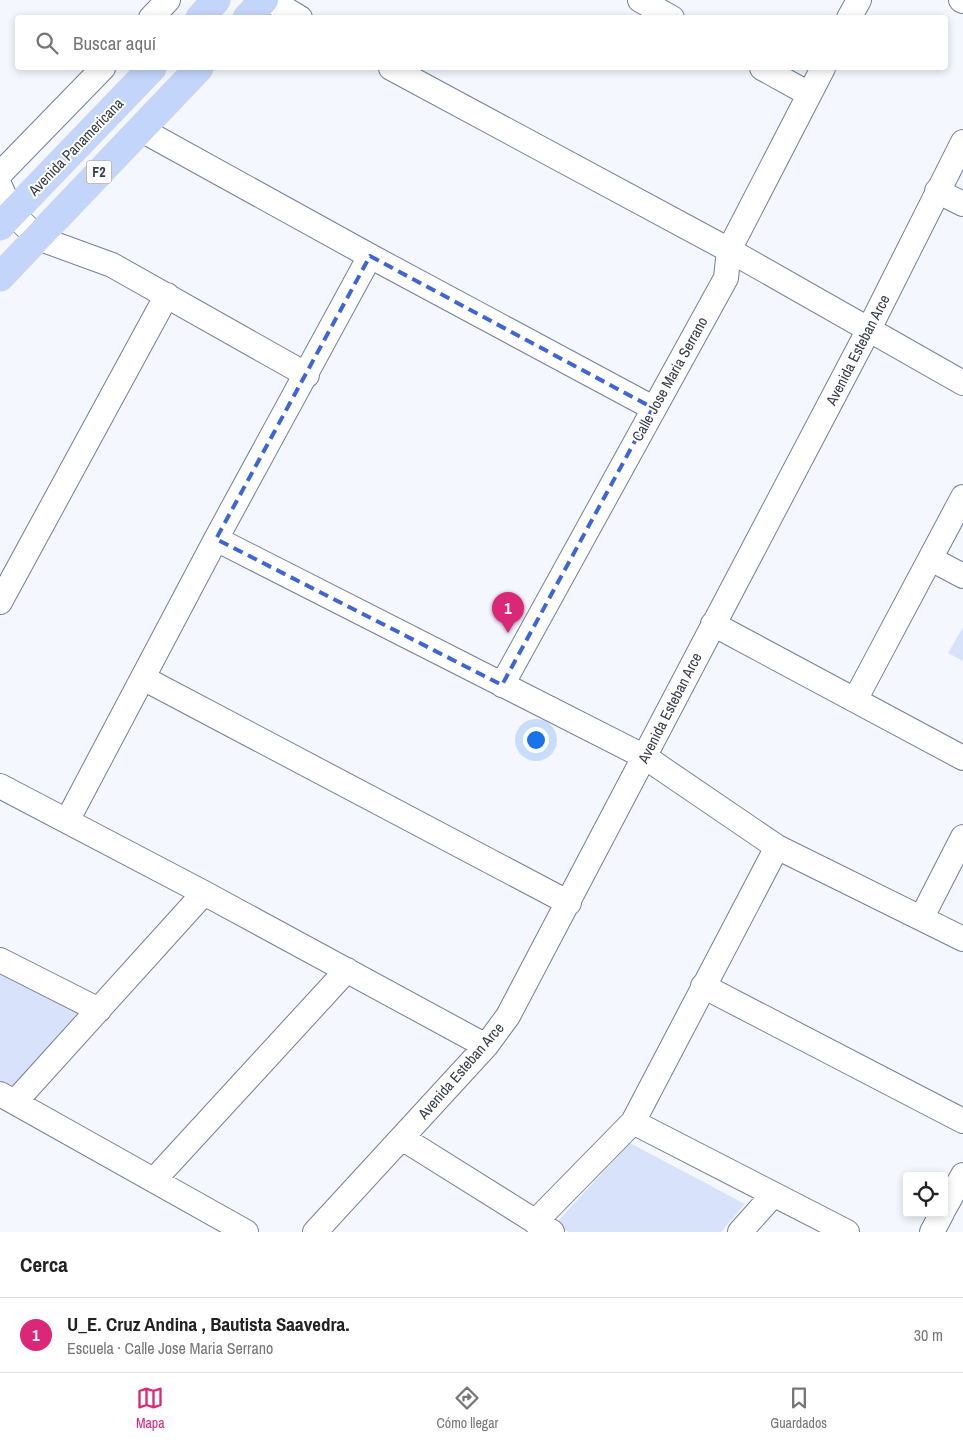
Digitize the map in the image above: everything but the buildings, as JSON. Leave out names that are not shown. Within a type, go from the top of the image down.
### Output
[{"type":"highway","points":[[203,15],[216,0]]},
{"type":"highway","points":[[250,15],[264,0]]},
{"type":"highway","name":"Avenida Panamericana","points":[[6,219],[150,70]]},
{"type":"highway","name":"F2","points":[[0,277],[197,70]]},
{"type":"street","points":[[154,15],[168,0]]},
{"type":"street","points":[[270,0],[295,15]]},
{"type":"street","points":[[640,0],[674,11]]},
{"type":"street","points":[[851,15],[859,0]]},
{"type":"street","points":[[0,174],[101,70]]},
{"type":"street","points":[[395,70],[729,250],[963,383]]},
{"type":"street","points":[[766,70],[809,94]]},
{"type":"street","name":"Calle Jose Maria Serrano","points":[[502,685],[726,278],[729,250],[822,70]]},
{"type":"street","points":[[140,129],[370,256],[653,408]]},
{"type":"street","name":"Avenida Esteban Arce","points":[[315,1232],[486,1046],[508,1016],[869,329],[963,142]]},
{"type":"street","points":[[0,186],[6,219],[38,238],[112,265],[307,375]]},
{"type":"street","points":[[938,191],[963,204]]},
{"type":"street","points":[[67,821],[216,538],[307,375],[370,256]]},
{"type":"street","points":[[0,602],[167,295]]},
{"type":"street","points":[[855,700],[963,497]]},
{"type":"street","points":[[216,538],[645,757],[777,847],[922,917],[963,939]]},
{"type":"street","points":[[931,559],[963,576]]},
{"type":"street","points":[[714,624],[963,758]]},
{"type":"street","points":[[143,678],[569,903]]},
{"type":"street","points":[[0,786],[204,893],[486,1046]]},
{"type":"street","points":[[922,917],[963,837]]},
{"type":"street","points":[[402,1138],[544,1227],[633,1122],[777,847]]},
{"type":"street","points":[[204,893],[98,1010],[7,1098],[246,1232]]},
{"type":"street","points":[[0,960],[98,1010]]},
{"type":"street","points":[[154,1180],[347,970]]},
{"type":"street","points":[[703,986],[963,1121]]},
{"type":"street","points":[[633,1122],[847,1232]]},
{"type":"street","points":[[948,1202],[963,1174]]},
{"type":"street","points":[[740,1232],[773,1195]]},
{"type":"street","points":[[932,1232],[940,1217]]},
{"type":"highlighted area","points":[[370,256],[653,408],[502,685],[216,539]]},
{"type":"shaded area","points":[[963,627],[963,661],[948,653]]},
{"type":"shaded area","points":[[0,970],[73,1008],[77,1014],[77,1021],[11,1088],[0,1084]]},
{"type":"shaded area","points":[[630,1143],[745,1204],[721,1232],[569,1232],[555,1224]]},
{"type":"place","name":"U_E. Cruz Andina , Bautista Saavedra.","points":[[508,633]]}]
